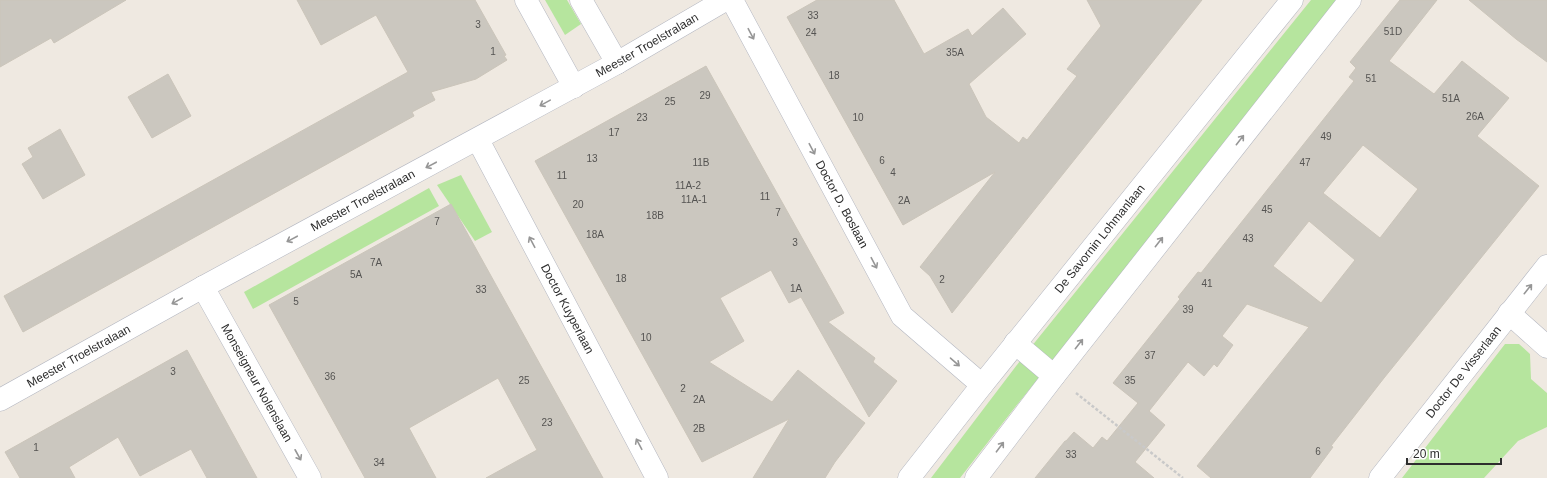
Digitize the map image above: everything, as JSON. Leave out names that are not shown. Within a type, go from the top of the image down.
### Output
[{"type":"street","points":[[526,0],[574,87]]},
{"type":"street","points":[[581,0],[617,64]]},
{"type":"street","name":"Meester Troelstralaan","points":[[0,400],[203,287],[617,64],[725,0]]},
{"type":"street","name":"Doctor D. Boslaan","points":[[732,0],[902,316],[982,385]]},
{"type":"street","name":"De Savornin Lohmanlaan","points":[[909,478],[1015,343],[1292,0]]},
{"type":"street","points":[[976,478],[1054,376],[1350,0]]},
{"type":"street","name":"Doctor Kuyperlaan","points":[[478,140],[657,478]]},
{"type":"street","name":"Doctor De Visserlaan","points":[[1380,478],[1547,266]]},
{"type":"street","name":"Monseigneur Nolenslaan","points":[[203,287],[310,478]]},
{"type":"street","points":[[1509,313],[1547,347]]},
{"type":"street","points":[[1015,343],[1054,376]]},
{"type":"path","points":[[1054,376],[1183,478]]},
{"type":"green space","points":[[545,0],[567,0],[581,24],[565,35]]},
{"type":"green space","points":[[1311,0],[1341,0],[960,478],[931,478],[1023,357]]},
{"type":"green space","points":[[461,175],[492,232],[475,241],[437,185]]},
{"type":"green space","points":[[429,188],[439,206],[253,309],[244,292]]},
{"type":"green space","points":[[1505,344],[1519,344],[1530,354],[1531,379],[1547,393],[1547,427],[1518,441],[1484,478],[1402,478]]},
{"type":"building","points":[[0,0],[126,0],[54,43],[51,38],[0,67]]},
{"type":"building","points":[[297,0],[475,0],[506,55],[504,56],[507,60],[476,79],[431,92],[435,100],[412,112],[414,116],[23,332],[4,296],[408,72],[376,15],[321,45]]},
{"type":"building","points":[[817,0],[894,0],[924,54],[968,29],[972,36],[1003,8],[1026,34],[969,84],[986,117],[1019,143],[1023,137],[1027,140],[1077,76],[1067,69],[1101,26],[1087,0],[1202,0],[952,313],[930,276],[920,267],[995,172],[903,225],[787,17]]},
{"type":"building","points":[[1400,0],[1437,0],[1389,61],[1434,94],[1462,61],[1509,98],[1477,136],[1539,186],[1384,378],[1331,446],[1333,447],[1310,478],[1211,478],[1197,466],[1309,327],[1247,304],[1222,336],[1233,345],[1217,367],[1214,364],[1204,376],[1188,362],[1149,411],[1165,425],[1135,462],[1154,478],[1035,478],[1074,432],[1093,448],[1102,437],[1107,441],[1138,403],[1113,383],[1180,299],[1178,297],[1198,272],[1201,273],[1354,81],[1349,77],[1356,68],[1350,62]],"holes":[[[1363,145],[1418,189],[1380,238],[1323,193]],[[1309,221],[1355,260],[1321,303],[1273,266]]]},
{"type":"building","points":[[1469,0],[1547,0],[1547,62],[1516,39]]},
{"type":"building","points":[[706,66],[844,313],[828,322],[875,358],[873,362],[897,381],[869,417],[801,297],[789,303],[771,270],[720,298],[744,341],[709,362],[772,402],[798,370],[865,423],[835,462],[825,478],[753,478],[789,419],[702,462],[535,161]]},
{"type":"building","points":[[168,74],[191,116],[152,138],[128,97]]},
{"type":"building","points":[[60,129],[85,175],[43,199],[22,164],[33,157],[28,148]]},
{"type":"building","points":[[451,204],[603,478],[486,478],[537,450],[498,378],[409,428],[436,478],[365,478],[269,305]]},
{"type":"building","points":[[187,350],[257,478],[207,478],[191,449],[140,476],[118,437],[69,467],[75,478],[20,478],[5,452]]}]
